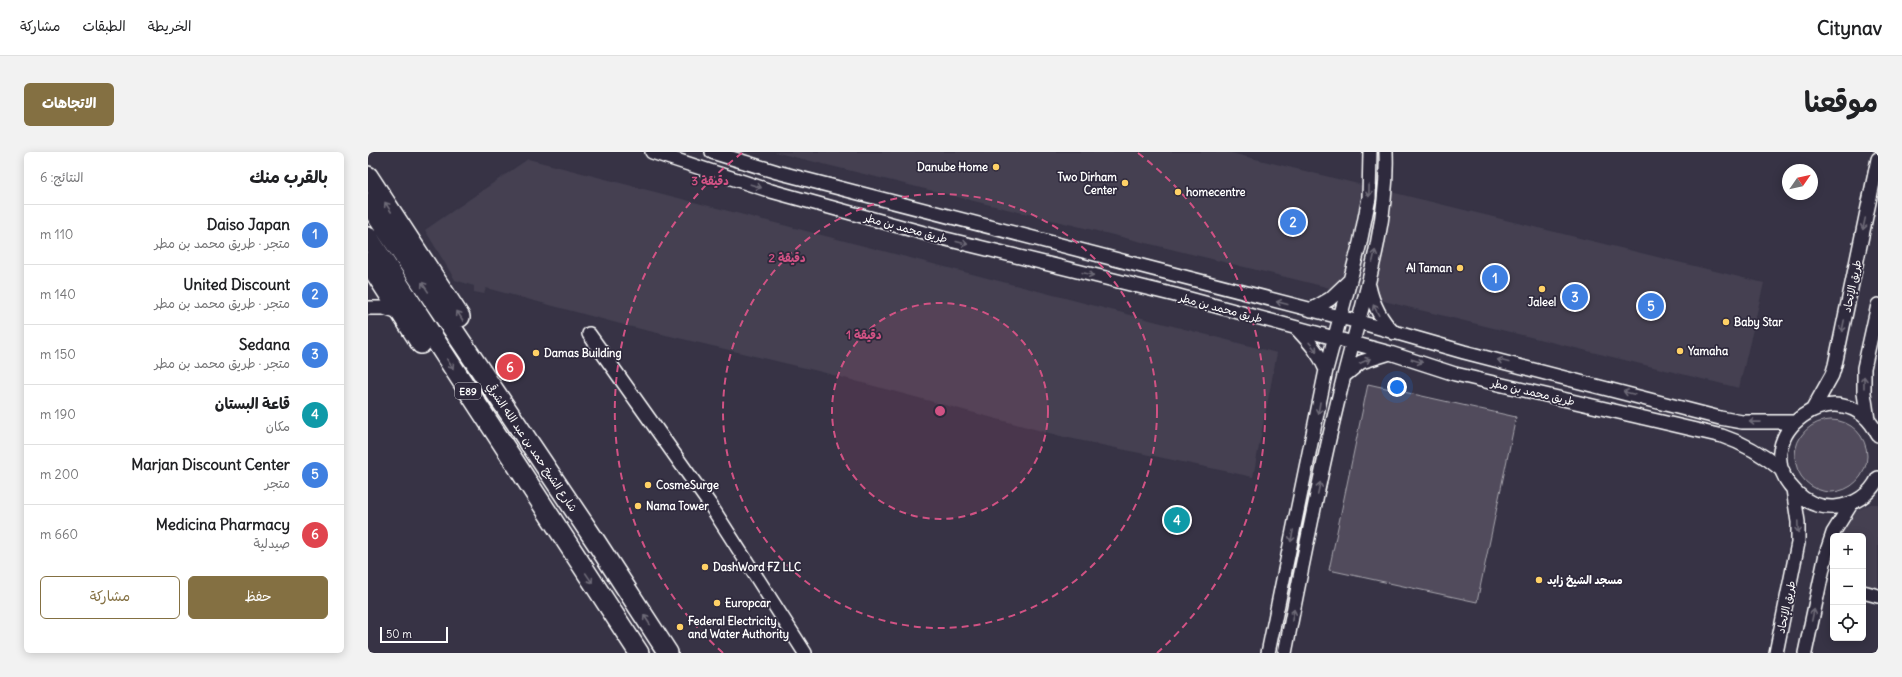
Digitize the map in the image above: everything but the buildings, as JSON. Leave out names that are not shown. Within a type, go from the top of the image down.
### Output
[{"type":"highway","points":[[368,176],[584,508],[614,558],[618,575]]},
{"type":"highway","name":"شارع الشيخ حمد بن عبد الله الشرقي","points":[[368,203],[618,575],[668,653]]},
{"type":"highway","name":"شارع الشيخ حمد بن عبد الله الشرقي","points":[[368,237],[639,653]]},
{"type":"highway","points":[[368,262],[453,392],[530,499],[568,545]]},
{"type":"street","name":"طريق محمد بن مطر","points":[[652,152],[771,191],[942,238],[1167,294],[1295,327],[1335,339],[1390,352],[1455,374],[1722,436],[1757,450],[1783,471]]},
{"type":"street","name":"طريق محمد بن مطر","points":[[712,152],[777,172],[1359,322],[1394,333],[1720,418],[1742,422],[1794,422]]},
{"type":"street","points":[[1268,653],[1326,370],[1352,277],[1369,198],[1370,152]]},
{"type":"street","points":[[1285,653],[1313,516],[1344,376],[1359,322],[1386,193],[1386,152]]},
{"type":"street","name":"طريق اﻹتحاد","points":[[1813,409],[1832,375],[1835,365],[1878,159]]},
{"type":"street","points":[[1311,310],[1330,299],[1352,277]]},
{"type":"street","points":[[1368,282],[1374,307],[1384,323],[1394,333]]},
{"type":"street","points":[[1878,305],[1864,368],[1864,393],[1868,420],[1878,435]]},
{"type":"street","points":[[368,308],[384,308],[402,314]]},
{"type":"street","points":[[1295,327],[1314,347],[1321,357],[1326,370]]},
{"type":"street","points":[[590,334],[711,506],[805,653]]},
{"type":"street","points":[[1344,376],[1361,362],[1390,352]]},
{"type":"street","points":[[1868,420],[1848,408],[1830,406],[1813,409],[1803,414],[1788,430],[1782,445],[1781,461],[1783,471],[1793,489],[1800,496],[1820,506],[1830,507],[1851,504],[1873,492],[1878,478]]},
{"type":"street","name":"طريق اﻹتحاد","points":[[1776,653],[1798,543],[1798,522],[1793,489]]},
{"type":"street","points":[[1299,504],[1308,502],[1313,516]]},
{"type":"street","points":[[1805,653],[1827,582],[1826,554],[1831,539],[1851,504]]},
{"type":"street","points":[[1866,593],[1878,596]]},
{"type":"shaded area","points":[[774,152],[1227,152],[1764,283],[1739,388]]},
{"type":"shaded area","points":[[528,159],[1277,353],[1253,477],[1064,437],[818,371],[628,326],[486,288],[484,294],[474,292],[474,286],[455,280],[425,230]]},
{"type":"shaded area","points":[[1368,384],[1516,417],[1477,602],[1329,570]]},
{"type":"shaded area","points":[[1831,420],[1851,426],[1861,436],[1867,456],[1861,476],[1851,486],[1831,492],[1811,486],[1801,476],[1795,456],[1801,436],[1811,426]]},
{"type":"shaded area","points":[[1870,504],[1878,504],[1878,590],[1866,587],[1866,533],[1840,533],[1845,524],[1858,510]]},
{"type":"place","name":"Danube Home","points":[[996,167]]},
{"type":"place","name":"Two Dirham Center","points":[[1125,183]]},
{"type":"place","name":"homecentre","points":[[1178,192]]},
{"type":"place","name":"United Discount","points":[[1293,222]]},
{"type":"place","name":"Al Taman","points":[[1460,268]]},
{"type":"place","name":"Daiso Japan","points":[[1495,278]]},
{"type":"place","name":"Jaleel","points":[[1542,289]]},
{"type":"place","name":"Sedana","points":[[1575,297]]},
{"type":"place","name":"Marjan Discount Center","points":[[1651,306]]},
{"type":"place","name":"Baby Star","points":[[1726,322]]},
{"type":"place","name":"Yamaha","points":[[1680,351]]},
{"type":"place","name":"Damas Building","points":[[536,353]]},
{"type":"place","name":"Medicina Pharmacy","points":[[510,367]]},
{"type":"place","name":"CosmeSurge","points":[[648,485]]},
{"type":"place","name":"Nama Tower","points":[[638,506]]},
{"type":"place","name":"قاعة البستان","points":[[1177,520]]},
{"type":"place","name":"DashWord FZ LLC","points":[[705,567]]},
{"type":"place","name":"مسجد الشيخ زايد","points":[[1539,580]]},
{"type":"place","name":"Europcar","points":[[717,603]]},
{"type":"place","name":"Federal Electricity and Water Authority","points":[[680,627]]}]
